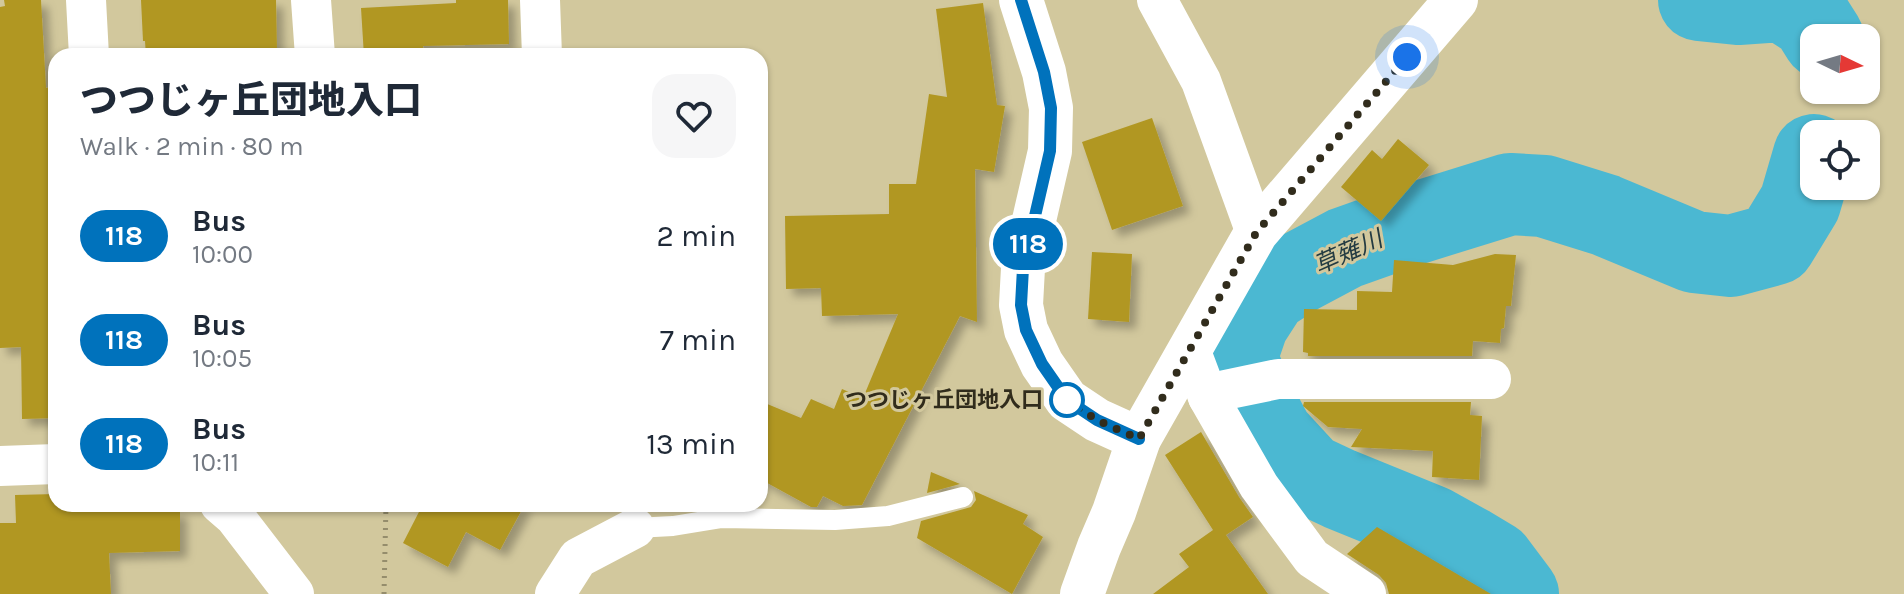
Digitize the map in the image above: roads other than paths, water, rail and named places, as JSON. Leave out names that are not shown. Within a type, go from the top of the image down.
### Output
[{"type":"street","points":[[86,0],[89,48]]},
{"type":"street","points":[[311,0],[314,48]]},
{"type":"street","points":[[540,0],[542,48]]},
{"type":"street","points":[[1021,0],[1044,72],[1051,108],[1050,151],[1023,268],[1021,305],[1026,330],[1042,364],[1067,400],[1097,420],[1139,439]]},
{"type":"street","points":[[1157,0],[1201,81],[1256,233]]},
{"type":"street","points":[[1082,594],[1139,439],[1256,233],[1456,0]]},
{"type":"street","points":[[1190,349],[1217,394],[1259,486],[1312,558],[1366,594]]},
{"type":"street","points":[[1217,394],[1278,379],[1491,379]]},
{"type":"street","points":[[0,466],[48,464]]},
{"type":"street","points":[[229,512],[294,594]]},
{"type":"street","points":[[555,594],[578,558],[635,528]]},
{"type":"lane","points":[[635,528],[722,518],[835,520],[888,516],[963,497]]},
{"type":"waterway","name":"草薙川","points":[[1699,0],[1738,4],[1783,1],[1814,24]]},
{"type":"waterway","name":"草薙川","points":[[1518,594],[1494,562],[1431,526],[1308,474],[1273,436],[1236,358],[1248,323],[1268,292],[1345,248],[1510,194],[1544,196],[1605,215],[1694,252],[1731,256],[1775,244],[1801,200]]},
{"type":"place","name":"つつじヶ丘団地入口","points":[[1067,400]]}]
